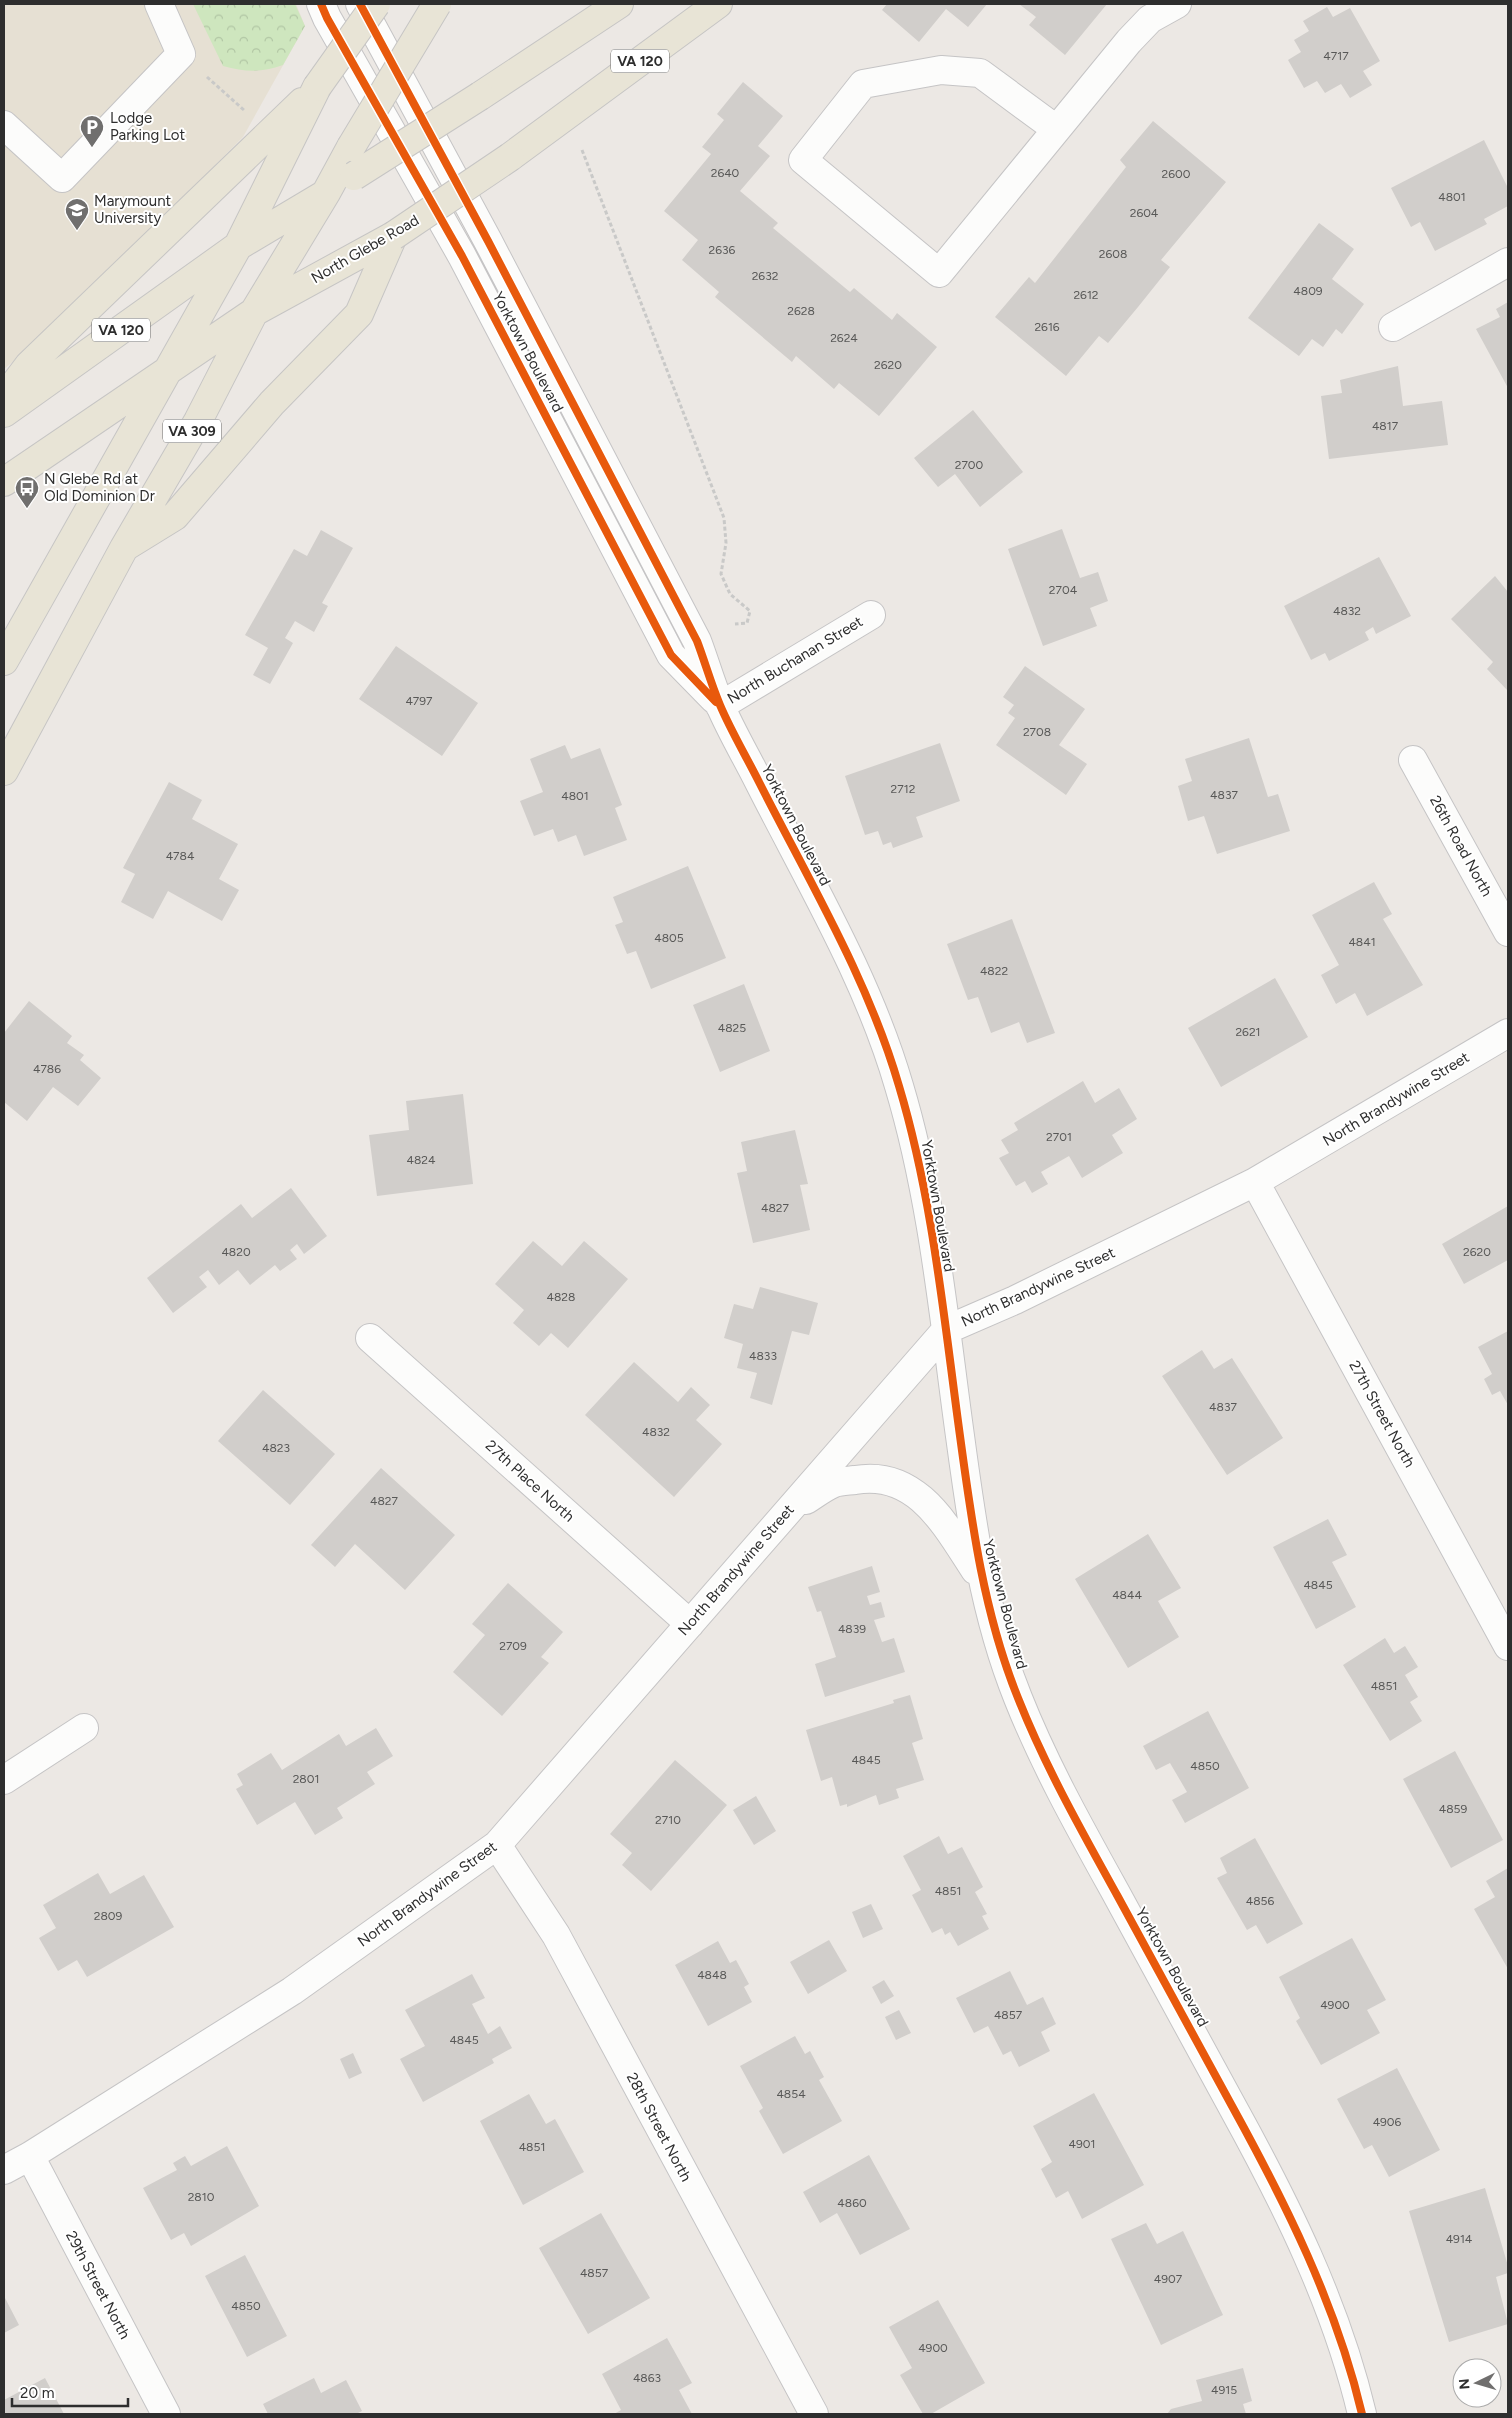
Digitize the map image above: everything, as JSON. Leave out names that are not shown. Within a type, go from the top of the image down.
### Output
[{"type":"main road","name":"VA 309","points":[[4,660],[171,368],[238,246],[318,87],[376,4]]},
{"type":"main road","name":"VA 309","points":[[4,771],[124,548],[198,422],[254,312],[437,4]]},
{"type":"main road","name":"VA 120","points":[[4,413],[238,246],[354,176],[480,96],[619,4]]},
{"type":"main road","name":"North Glebe Road","points":[[4,482],[254,312],[393,236],[510,158],[718,4]]},
{"type":"main road","points":[[4,398],[29,365],[318,87]]},
{"type":"main road","points":[[124,548],[175,516],[275,400],[359,314],[393,236]]},
{"type":"street","points":[[4,125],[62,178],[181,54],[159,4]]},
{"type":"street","name":"Yorktown Boulevard","points":[[321,4],[327,18],[462,256],[671,655],[720,706]]},
{"type":"street","name":"Yorktown Boulevard","points":[[360,4],[488,241],[697,641],[720,706],[851,963],[877,1022],[899,1085],[916,1153],[946,1330],[971,1517],[982,1580],[1015,1692],[1040,1752],[1291,2218],[1332,2314],[1350,2366],[1362,2414]]},
{"type":"street","points":[[1056,130],[980,73],[941,70],[863,84],[803,160],[939,272],[1056,130],[1129,40],[1150,20],[1177,4]]},
{"type":"street","points":[[1393,327],[1508,262]]},
{"type":"street","name":"North Buchanan Street","points":[[720,706],[871,615]]},
{"type":"street","name":"26th Road North","points":[[1413,760],[1508,932]]},
{"type":"street","name":"North Brandywine Street","points":[[4,2170],[30,2156],[292,1991],[496,1845],[946,1330],[1015,1300],[1255,1182],[1508,1033]]},
{"type":"street","name":"27th Street North","points":[[1255,1182],[1508,1646]]},
{"type":"street","name":"27th Place North","points":[[370,1338],[690,1624]]},
{"type":"street","points":[[786,1513],[833,1483],[869,1477],[899,1483],[917,1494],[938,1514],[982,1580]]},
{"type":"street","points":[[4,1780],[84,1728]]},
{"type":"street","name":"28th Street North","points":[[496,1845],[556,1935],[814,2414]]},
{"type":"street","name":"29th Street North","points":[[30,2156],[166,2414]]},
{"type":"path","points":[[181,54],[247,114]]},
{"type":"path","points":[[582,150],[724,518],[726,543],[721,574],[730,594],[750,611],[747,623],[735,624]]},
{"type":"shaded area","name":"Marymount University","points":[[4,4],[296,4],[305,26],[243,137],[57,326],[4,369]]},
{"type":"green space","points":[[193,4],[295,4],[305,26],[283,65],[253,71],[239,70],[223,66]]},
{"type":"building","points":[[887,4],[987,4],[968,27],[946,9],[919,42],[882,10]]},
{"type":"building","points":[[1019,4],[1107,4],[1065,55],[1029,25],[1036,17]]},
{"type":"building","points":[[1327,7],[1333,17],[1350,8],[1380,61],[1363,71],[1372,85],[1350,98],[1341,84],[1325,93],[1317,81],[1304,88],[1288,60],[1301,52],[1294,40],[1309,31],[1303,21]]},
{"type":"building","points":[[743,82],[783,116],[758,146],[770,156],[740,191],[778,223],[773,228],[850,292],[854,288],[892,320],[897,313],[937,347],[879,416],[839,383],[834,389],[796,356],[792,362],[715,297],[719,292],[682,260],[698,240],[664,211],[711,154],[702,147],[724,120],[717,114]]},
{"type":"building","points":[[1153,121],[1226,182],[1161,260],[1170,267],[1138,307],[1108,343],[1099,336],[1066,376],[995,317],[1029,277],[1035,283],[1126,167],[1120,160]]},
{"type":"building","points":[[1484,140],[1508,188],[1508,206],[1484,219],[1487,224],[1435,251],[1420,222],[1411,227],[1391,188]]},
{"type":"building","points":[[1319,223],[1354,249],[1332,279],[1364,304],[1342,334],[1336,329],[1323,347],[1312,339],[1299,356],[1248,318]]},
{"type":"building","points":[[1508,302],[1508,388],[1476,329],[1500,317],[1496,309]]},
{"type":"building","points":[[1398,366],[1403,406],[1442,401],[1448,445],[1329,459],[1321,396],[1342,393],[1340,380]]},
{"type":"building","points":[[973,410],[1023,472],[980,507],[955,474],[938,487],[914,458]]},
{"type":"building","points":[[1062,529],[1080,578],[1098,572],[1108,601],[1090,608],[1097,626],[1043,646],[1008,549]]},
{"type":"building","points":[[321,530],[353,548],[322,603],[328,606],[314,632],[295,621],[285,638],[293,643],[270,684],[253,675],[268,648],[245,635],[294,549],[307,556]]},
{"type":"building","points":[[1379,557],[1411,616],[1376,634],[1373,627],[1365,632],[1369,640],[1329,661],[1325,653],[1311,660],[1284,606]]},
{"type":"building","points":[[1495,576],[1508,592],[1508,691],[1487,669],[1493,662],[1451,619]]},
{"type":"building","points":[[396,646],[478,703],[442,756],[359,699]]},
{"type":"building","points":[[1025,666],[1085,709],[1059,745],[1087,764],[1066,795],[996,745],[1015,718],[1008,713],[1014,705],[1003,697]]},
{"type":"building","points":[[1249,738],[1268,797],[1278,794],[1290,831],[1217,854],[1204,816],[1188,821],[1178,786],[1192,781],[1185,759]]},
{"type":"building","points":[[940,743],[960,801],[916,817],[923,837],[893,848],[891,842],[883,845],[878,831],[865,835],[845,776]]},
{"type":"building","points":[[565,745],[571,759],[600,748],[622,805],[615,808],[627,840],[584,856],[576,835],[558,842],[553,829],[534,836],[520,801],[543,792],[530,759]]},
{"type":"building","points":[[169,782],[202,800],[192,819],[238,844],[219,879],[239,890],[222,921],[168,891],[153,919],[121,902],[135,874],[123,868]]},
{"type":"building","points":[[688,866],[726,958],[651,989],[636,951],[627,954],[615,925],[623,922],[613,897]]},
{"type":"building","points":[[1374,882],[1392,914],[1383,919],[1423,985],[1367,1016],[1355,993],[1336,1004],[1321,975],[1339,965],[1312,915]]},
{"type":"building","points":[[1012,919],[1055,1033],[1027,1043],[1019,1022],[991,1033],[978,997],[968,1000],[947,944]]},
{"type":"building","points":[[1275,978],[1308,1037],[1221,1087],[1188,1028]]},
{"type":"building","points":[[744,984],[770,1051],[720,1072],[693,1005]]},
{"type":"building","points":[[29,1001],[72,1036],[67,1043],[84,1055],[80,1060],[101,1078],[78,1106],[53,1087],[27,1121],[4,1102],[4,1033]]},
{"type":"building","points":[[1083,1081],[1095,1103],[1119,1088],[1137,1119],[1112,1135],[1123,1153],[1082,1178],[1069,1156],[1041,1172],[1048,1184],[1032,1193],[1025,1181],[1016,1186],[999,1158],[1009,1153],[1001,1140],[1018,1130],[1014,1123]]},
{"type":"building","points":[[463,1094],[473,1184],[377,1196],[369,1135],[409,1130],[406,1101]]},
{"type":"building","points":[[795,1130],[808,1184],[800,1185],[810,1230],[753,1243],[737,1173],[747,1171],[741,1142]]},
{"type":"building","points":[[291,1188],[327,1236],[304,1254],[297,1244],[290,1250],[297,1259],[280,1271],[275,1265],[250,1285],[238,1270],[219,1285],[208,1270],[199,1277],[207,1287],[173,1313],[147,1278],[241,1204],[252,1218]]},
{"type":"building","points":[[1508,1206],[1508,1260],[1464,1284],[1442,1244]]},
{"type":"building","points":[[533,1241],[562,1266],[584,1241],[628,1279],[568,1348],[551,1333],[539,1346],[513,1323],[524,1310],[495,1284]]},
{"type":"building","points":[[760,1287],[818,1303],[809,1335],[792,1331],[772,1405],[750,1398],[757,1373],[737,1368],[743,1344],[724,1338],[734,1304],[753,1309]]},
{"type":"building","points":[[1508,1331],[1508,1405],[1500,1391],[1492,1395],[1484,1379],[1492,1374],[1478,1347]]},
{"type":"building","points":[[1202,1350],[1214,1369],[1232,1358],[1283,1438],[1227,1475],[1162,1376]]},
{"type":"building","points":[[634,1362],[678,1402],[691,1387],[710,1405],[696,1420],[722,1444],[674,1497],[585,1415]]},
{"type":"building","points":[[263,1390],[335,1454],[290,1505],[218,1441]]},
{"type":"building","points":[[381,1468],[455,1535],[405,1590],[355,1544],[335,1567],[311,1545]]},
{"type":"building","points":[[1328,1519],[1347,1555],[1332,1562],[1356,1607],[1316,1629],[1273,1547]]},
{"type":"building","points":[[1148,1534],[1181,1588],[1158,1601],[1179,1637],[1128,1668],[1075,1579]]},
{"type":"building","points":[[872,1566],[880,1592],[867,1596],[870,1605],[881,1602],[885,1617],[874,1620],[882,1642],[894,1638],[905,1672],[825,1697],[815,1664],[836,1657],[821,1611],[817,1612],[808,1587]]},
{"type":"building","points":[[508,1583],[563,1632],[541,1657],[549,1663],[502,1716],[453,1672],[485,1635],[472,1624]]},
{"type":"building","points":[[1385,1638],[1394,1653],[1405,1646],[1418,1667],[1405,1675],[1418,1697],[1410,1702],[1422,1721],[1390,1741],[1343,1665]]},
{"type":"building","points":[[910,1695],[923,1739],[912,1743],[924,1780],[896,1789],[899,1798],[879,1805],[876,1795],[847,1807],[847,1804],[840,1806],[832,1777],[821,1781],[806,1730],[894,1703],[893,1700]]},
{"type":"building","points":[[1208,1711],[1249,1788],[1185,1823],[1172,1800],[1187,1792],[1170,1763],[1156,1770],[1143,1746]]},
{"type":"building","points":[[376,1728],[393,1756],[367,1772],[375,1784],[337,1808],[343,1818],[315,1835],[295,1802],[257,1825],[236,1789],[243,1785],[237,1774],[271,1753],[282,1770],[339,1734],[346,1746]]},
{"type":"building","points":[[1455,1751],[1503,1840],[1451,1868],[1403,1779]]},
{"type":"building","points":[[675,1760],[727,1805],[651,1891],[622,1865],[632,1853],[610,1834]]},
{"type":"building","points":[[756,1796],[776,1831],[754,1845],[733,1810]]},
{"type":"building","points":[[939,1836],[948,1854],[962,1847],[983,1887],[975,1892],[987,1914],[982,1916],[989,1929],[958,1946],[950,1932],[945,1935],[942,1928],[932,1933],[912,1895],[921,1890],[903,1856]]},
{"type":"building","points":[[1255,1838],[1303,1924],[1267,1944],[1256,1925],[1247,1930],[1217,1878],[1227,1873],[1220,1858]]},
{"type":"building","points":[[1508,1868],[1508,1969],[1474,1909],[1495,1897],[1486,1881]]},
{"type":"building","points":[[98,1873],[110,1894],[144,1875],[174,1927],[87,1977],[77,1960],[58,1971],[39,1938],[56,1928],[43,1905]]},
{"type":"building","points":[[871,1904],[883,1929],[863,1938],[852,1912]]},
{"type":"building","points":[[1352,1938],[1386,2000],[1367,2010],[1380,2033],[1321,2065],[1296,2021],[1300,2018],[1279,1977]]},
{"type":"building","points":[[829,1940],[847,1971],[808,1994],[790,1962]]},
{"type":"building","points":[[718,1941],[730,1963],[736,1960],[749,1984],[744,1987],[752,2002],[708,2026],[675,1965]]},
{"type":"building","points":[[1010,1971],[1027,2005],[1043,1997],[1056,2024],[1041,2032],[1050,2051],[1019,2067],[1011,2051],[1003,2055],[988,2026],[974,2033],[956,1998]]},
{"type":"building","points":[[472,1974],[485,1998],[472,2004],[488,2034],[500,2026],[512,2048],[492,2059],[494,2063],[423,2102],[400,2059],[425,2046],[405,2010]]},
{"type":"building","points":[[884,1980],[894,1996],[881,2004],[872,1987]]},
{"type":"building","points":[[899,2010],[911,2033],[896,2040],[885,2017]]},
{"type":"building","points":[[795,2036],[805,2054],[810,2051],[824,2077],[819,2080],[842,2121],[783,2154],[759,2111],[763,2108],[740,2066]]},
{"type":"building","points":[[353,2053],[362,2073],[349,2079],[340,2059]]},
{"type":"building","points":[[1397,2068],[1440,2150],[1389,2177],[1372,2145],[1364,2149],[1337,2099]]},
{"type":"building","points":[[1094,2093],[1144,2185],[1082,2219],[1068,2191],[1056,2198],[1041,2169],[1052,2162],[1033,2126]]},
{"type":"building","points":[[529,2094],[546,2124],[555,2119],[584,2172],[523,2205],[480,2121]]},
{"type":"building","points":[[227,2146],[259,2206],[191,2246],[184,2233],[171,2240],[143,2188],[177,2170],[173,2163],[185,2156],[191,2166]]},
{"type":"building","points":[[869,2155],[910,2229],[860,2255],[837,2213],[820,2223],[803,2192]]},
{"type":"building","points":[[1485,2188],[1508,2266],[1508,2273],[1496,2277],[1508,2324],[1449,2342],[1409,2211]]},
{"type":"building","points":[[601,2213],[650,2298],[588,2334],[539,2248]]},
{"type":"building","points":[[1146,2223],[1157,2244],[1183,2231],[1223,2315],[1161,2345],[1111,2239]]},
{"type":"building","points":[[245,2255],[287,2336],[247,2357],[205,2276]]},
{"type":"building","points":[[4,2296],[19,2325],[4,2333]]},
{"type":"building","points":[[938,2300],[985,2383],[931,2414],[923,2414],[900,2375],[912,2368],[889,2327]]},
{"type":"building","points":[[667,2338],[692,2383],[679,2390],[692,2414],[614,2414],[621,2410],[602,2374]]},
{"type":"building","points":[[1243,2368],[1252,2401],[1243,2404],[1246,2414],[1167,2414],[1171,2409],[1202,2401],[1196,2380]]},
{"type":"building","points":[[45,2378],[64,2414],[4,2414],[4,2400]]},
{"type":"building","points":[[314,2378],[321,2393],[346,2380],[362,2411],[356,2414],[268,2414],[263,2404]]},
{"type":"cycle path","points":[[321,4],[327,18],[462,256],[671,655],[716,702]]},
{"type":"cycle path","points":[[360,4],[488,241],[697,641],[724,715],[817,893],[871,1007],[899,1086],[921,1172],[943,1304],[975,1536],[988,1602],[1006,1666],[1018,1698],[1064,1798],[1252,2143],[1290,2218],[1324,2294],[1351,2373],[1362,2414]]},
{"type":"place","name":"Lodge Parking Lot","points":[[92,148]]},
{"type":"place","name":"Marymount University","points":[[77,231]]},
{"type":"place","name":"N Glebe Rd at Old Dominion Dr","points":[[27,509]]}]
